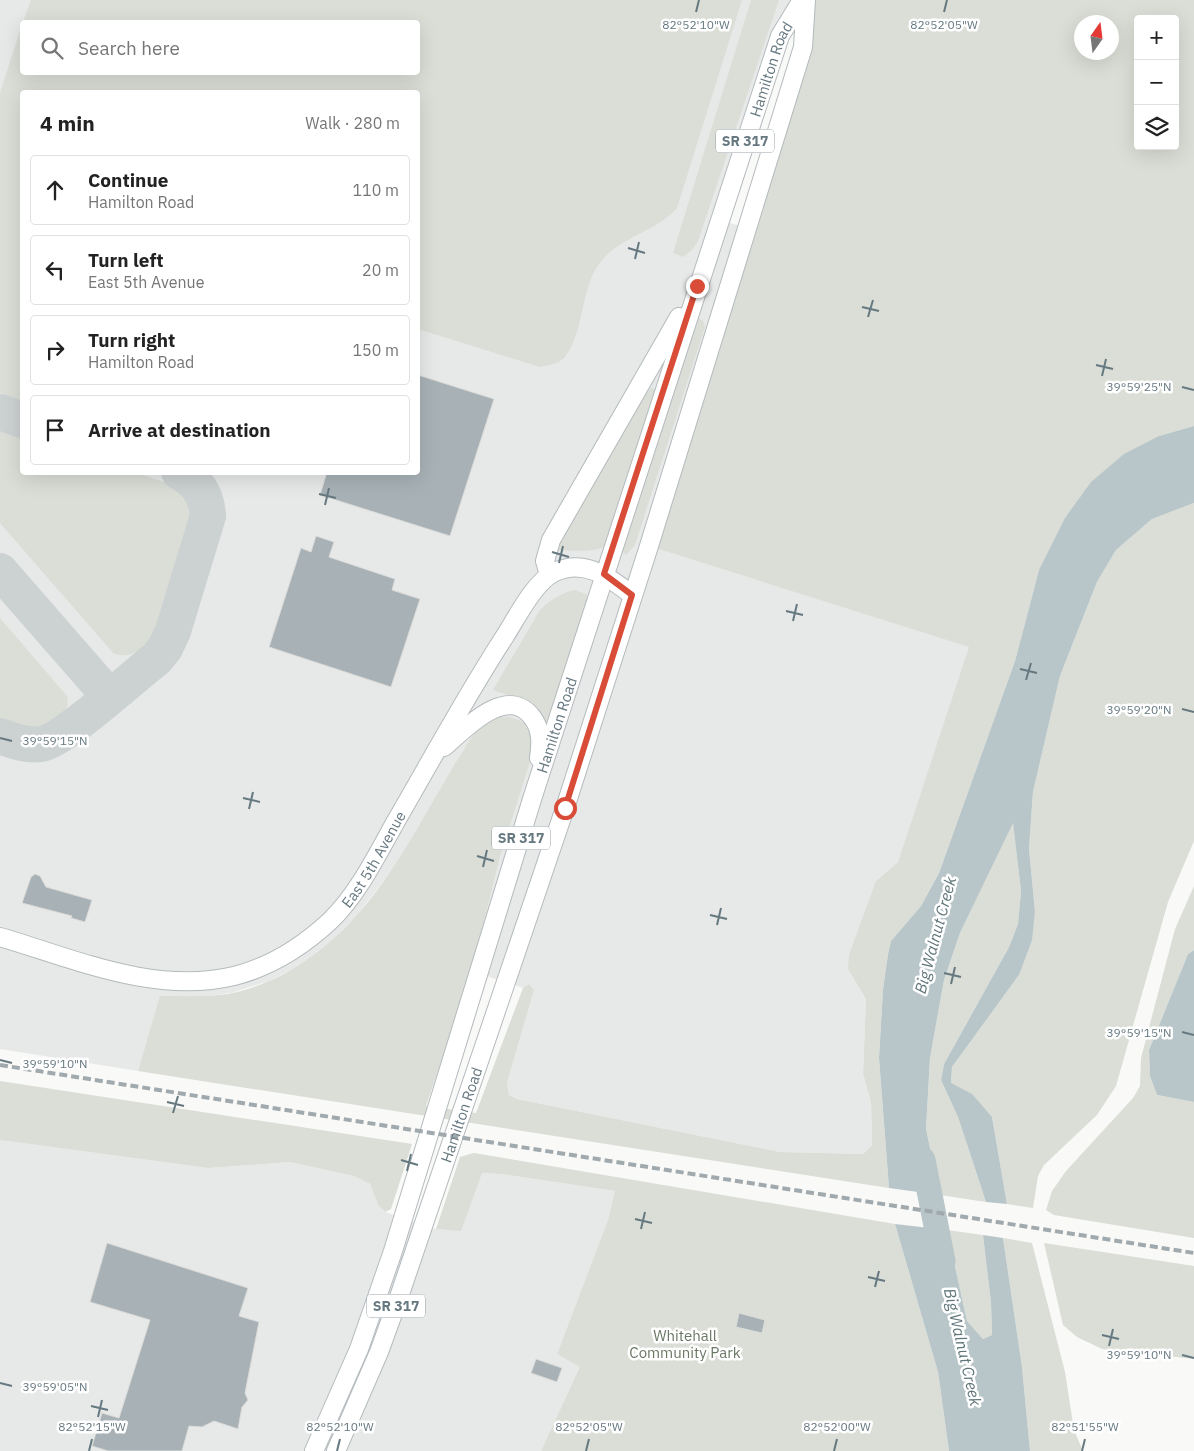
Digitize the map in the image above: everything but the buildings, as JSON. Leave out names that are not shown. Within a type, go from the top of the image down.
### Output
[{"type":"main road","name":"Hamilton Road","points":[[314,1451],[359,1349],[393,1251],[533,796],[697,286],[780,36],[802,0]]},
{"type":"main road","name":"Hamilton Road","points":[[336,1451],[380,1352],[565,808],[803,47],[806,0]]},
{"type":"main road","points":[[632,595],[604,574],[573,568],[549,575],[546,561],[551,540],[697,286]]},
{"type":"main road","name":"East 5th Avenue","points":[[0,937],[148,979],[177,982],[214,980],[257,968],[276,960],[312,936],[331,920],[347,901],[508,631],[549,575]]},
{"type":"main road","points":[[436,753],[489,711],[504,705],[521,708],[536,721],[541,740],[533,796]]},
{"type":"shaded area","points":[[0,0],[802,0],[719,220],[748,228],[649,546],[970,647],[898,862],[876,881],[848,969],[866,999],[863,1074],[871,1102],[872,1145],[863,1154],[780,1152],[517,1099],[509,1095],[507,1083],[534,990],[529,984],[523,988],[472,971],[500,857],[532,756],[465,747],[433,806],[392,870],[355,918],[328,945],[303,964],[269,981],[231,993],[197,997],[161,996],[138,1071],[0,1049]]},
{"type":"shaded area","points":[[0,1140],[208,1168],[290,1162],[354,1176],[370,1184],[378,1205],[385,1212],[436,1229],[461,1230],[481,1173],[501,1174],[615,1191],[608,1220],[557,1354],[581,1366],[541,1451],[0,1451]]},
{"type":"green space","points":[[31,0],[742,0],[677,208],[657,224],[612,250],[603,259],[590,280],[579,326],[571,347],[560,361],[540,367],[420,330],[420,90],[20,90],[20,400],[0,393],[0,93],[20,30],[20,75],[420,75],[420,20],[24,20]]},
{"type":"green space","points":[[751,0],[779,0],[698,241],[692,250],[683,257],[673,253]]},
{"type":"green space","points":[[806,0],[1194,0],[1194,426],[1159,436],[1039,570],[1015,661],[939,873],[921,906],[891,941],[883,989],[879,1058],[889,1188],[138,1071],[160,996],[220,995],[235,993],[256,986],[282,975],[317,953],[347,927],[396,864],[479,726],[495,718],[506,717],[524,723],[532,739],[532,756],[500,857],[472,971],[426,1106],[476,1113],[523,988],[529,984],[534,990],[507,1083],[509,1095],[517,1099],[780,1152],[863,1154],[872,1145],[871,1102],[863,1074],[866,999],[848,969],[849,955],[876,881],[898,862],[969,647],[649,546],[759,195]]},
{"type":"green space","points":[[696,316],[703,321],[705,327],[635,545],[626,555],[622,551]]},
{"type":"green space","points":[[651,388],[655,389],[606,546],[588,551],[556,551],[554,549],[644,396]]},
{"type":"green space","points":[[0,431],[20,437],[20,475],[143,475],[184,489],[192,496],[195,510],[167,602],[153,635],[139,651],[127,655],[114,654],[0,523]]},
{"type":"green space","points":[[1194,503],[1194,841],[1168,902],[1116,1086],[1097,1115],[1044,1165],[1038,1176],[1033,1208],[1007,1204],[992,1117],[951,1083],[952,1067],[1019,975],[1035,911],[1029,849],[1033,792],[1060,676],[1097,582],[1116,550],[1152,519]]},
{"type":"green space","points":[[575,590],[586,594],[589,600],[550,725],[546,724],[530,703],[493,690],[540,610],[556,597]]},
{"type":"green space","points":[[0,618],[67,696],[68,704],[65,713],[54,725],[47,729],[24,731],[0,724]]},
{"type":"green space","points":[[1013,822],[1021,891],[1018,924],[1009,947],[944,1064],[941,1080],[958,1117],[986,1202],[940,1195],[926,1129],[930,1058],[944,980],[960,933]]},
{"type":"green space","points":[[1194,886],[1194,950],[1188,954],[1149,1050],[1150,1076],[1157,1095],[1194,1102],[1194,1238],[1054,1215],[1046,1210],[1052,1191],[1066,1171],[1133,1098],[1140,1086],[1141,1058],[1175,929]]},
{"type":"green space","points":[[0,1081],[412,1144],[391,1209],[385,1212],[378,1205],[370,1184],[354,1176],[290,1162],[208,1168],[0,1140]]},
{"type":"green space","name":"Whitehall Community Park","points":[[474,1153],[895,1224],[938,1372],[949,1451],[541,1451],[580,1367],[557,1354],[608,1220],[615,1191],[501,1174],[482,1173],[461,1231],[436,1229],[460,1157]]},
{"type":"green space","points":[[947,1230],[983,1235],[991,1303],[992,1335],[983,1339],[967,1321]]},
{"type":"green space","points":[[1003,1238],[1032,1243],[1065,1372],[1074,1430],[1083,1451],[1030,1451],[1022,1367]]},
{"type":"green space","points":[[1044,1243],[1194,1266],[1194,1359],[1102,1349],[1077,1337],[1063,1325]]},
{"type":"water","points":[[1194,426],[1194,503],[1152,519],[1116,550],[1097,582],[1060,676],[1033,792],[1029,849],[1035,911],[1032,940],[1019,975],[952,1067],[951,1083],[972,1094],[992,1117],[1007,1204],[986,1202],[958,1117],[941,1080],[944,1064],[1009,947],[1018,924],[1021,891],[1013,823],[960,933],[944,980],[930,1058],[926,1129],[940,1195],[889,1188],[879,1058],[883,989],[891,941],[921,906],[939,873],[1015,661],[1039,570],[1065,518],[1091,482],[1124,454],[1159,436]]},
{"type":"water","points":[[1194,950],[1194,1102],[1157,1095],[1150,1076],[1149,1050],[1188,954]]},
{"type":"water","points":[[895,1224],[947,1230],[967,1321],[983,1339],[992,1335],[991,1303],[983,1235],[1003,1238],[1022,1367],[1030,1451],[949,1451],[938,1372]]},
{"type":"waterway","name":"Big Walnut Creek","points":[[923,1160],[943,1261]]},
{"type":"taxiway","points":[[0,412],[20,419]]},
{"type":"taxiway","points":[[0,736],[25,744],[41,744],[51,740],[98,707],[156,659],[165,648],[173,631],[208,516],[206,502],[200,490],[184,475]]},
{"type":"taxiway","points":[[0,571],[109,696]]},
{"type":"railway","points":[[0,1065],[1194,1253]]},
{"type":"route","points":[[565,808],[632,595],[604,574],[697,286]]}]
